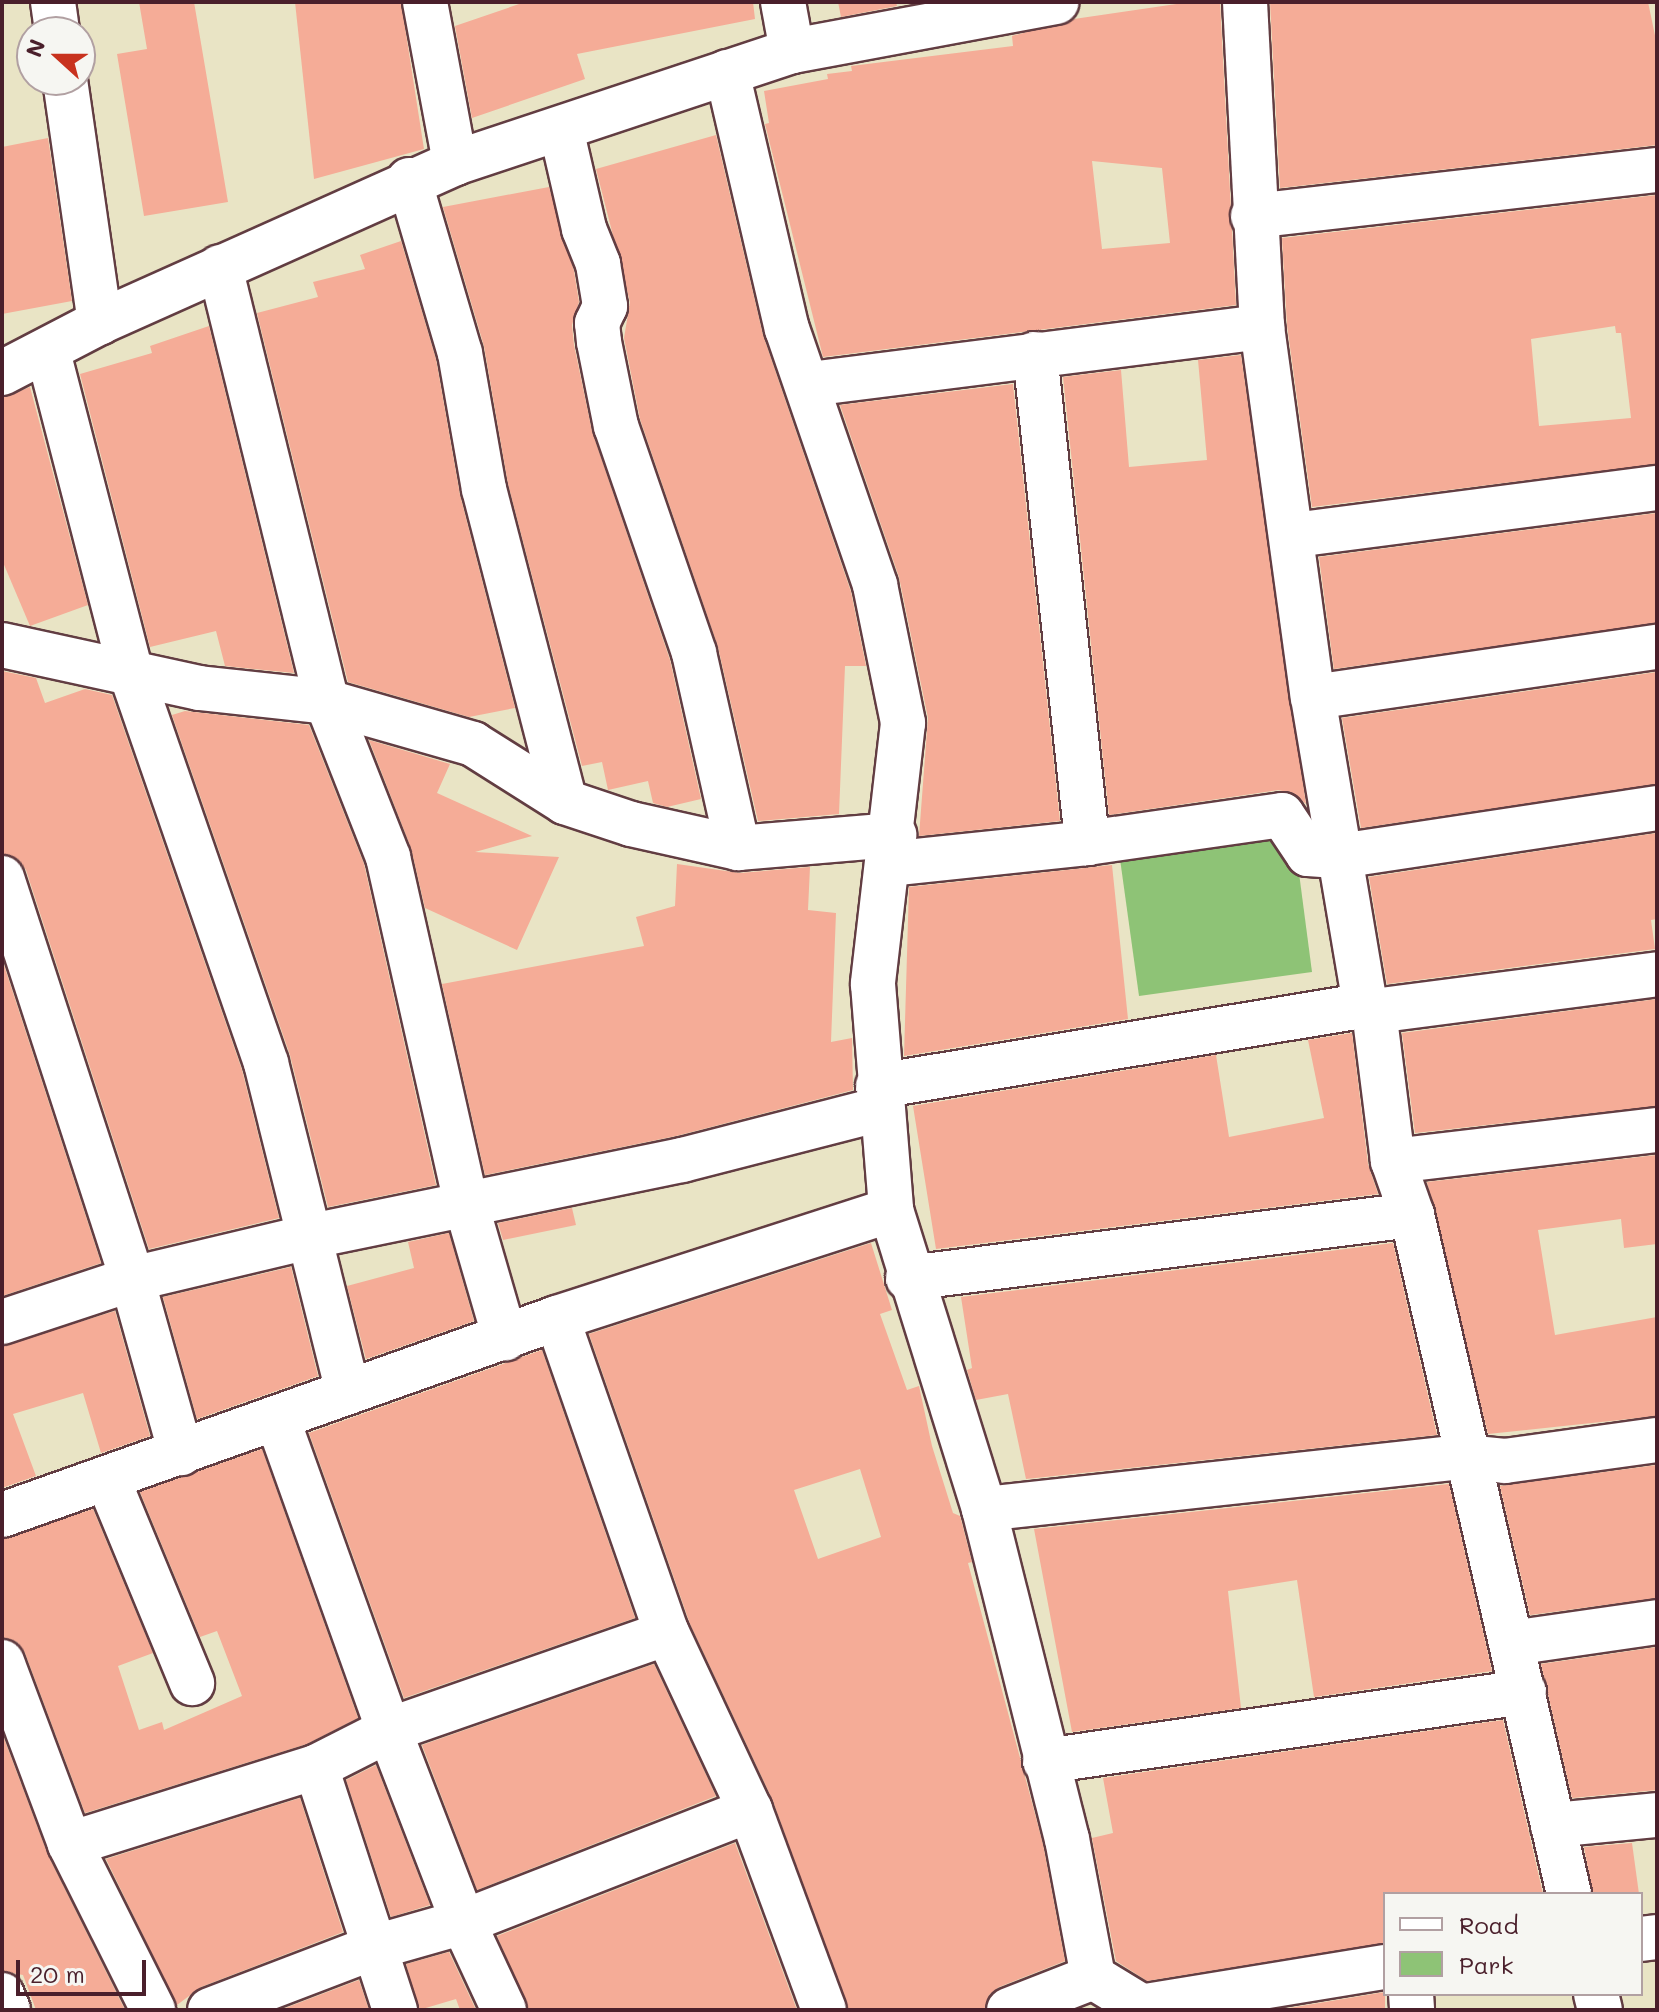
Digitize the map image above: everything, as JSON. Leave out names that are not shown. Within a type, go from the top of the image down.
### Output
[{"type":"street","points":[[425,2],[455,163]]},
{"type":"street","points":[[783,2],[792,51]]},
{"type":"street","points":[[2,373],[48,352],[100,322],[409,180],[455,163],[792,51],[1057,2]]},
{"type":"street","points":[[1245,2],[1253,216],[1262,327],[1294,535],[1313,697],[1340,856],[1369,1008],[1393,1161],[1412,1215],[1465,1457],[1524,1692],[1569,1892]]},
{"type":"street","points":[[727,72],[787,329],[810,384],[875,585],[903,723],[891,849],[873,984],[879,1097],[891,1210],[908,1278],[984,1509],[1067,1839],[1093,1977],[1147,2008],[1383,1967]]},
{"type":"street","points":[[67,96],[100,322]]},
{"type":"street","points":[[561,129],[584,229],[598,264],[605,306],[597,323],[599,342],[616,426],[694,653],[738,848]]},
{"type":"street","points":[[1253,216],[1657,170]]},
{"type":"street","points":[[409,180],[460,353],[484,489],[565,802]]},
{"type":"street","points":[[220,267],[327,702],[388,857],[466,1204],[505,1338]]},
{"type":"street","points":[[810,384],[1262,327]]},
{"type":"street","points":[[48,352],[131,673],[266,1063],[312,1236],[348,1392]]},
{"type":"street","points":[[1035,354],[1087,843]]},
{"type":"street","points":[[1294,535],[1657,488]]},
{"type":"street","points":[[2,645],[199,688],[327,702],[473,744],[565,802],[631,824],[738,848],[891,849],[1087,843],[1282,815],[1308,854],[1340,856],[1657,808]]},
{"type":"street","points":[[1313,697],[1657,647]]},
{"type":"street","points":[[2,878],[132,1279],[181,1453]]},
{"type":"street","points":[[2,1322],[132,1279],[312,1236],[682,1160],[879,1097],[1369,1008],[1657,974]]},
{"type":"street","points":[[1393,1161],[1657,1130]]},
{"type":"street","points":[[2,1515],[108,1480],[557,1318],[891,1210]]},
{"type":"street","points":[[908,1278],[1412,1215]]},
{"type":"street","points":[[557,1318],[667,1633],[750,1810],[824,2010]]},
{"type":"street","points":[[277,1418],[389,1730],[463,1922],[504,2010]]},
{"type":"street","points":[[984,1509],[1465,1457],[1505,1461],[1657,1440]]},
{"type":"street","points":[[108,1480],[192,1683]]},
{"type":"street","points":[[1512,1643],[1657,1622]]},
{"type":"street","points":[[70,1844],[316,1767],[389,1730],[667,1633]]},
{"type":"street","points":[[2,1662],[70,1844],[153,2010]]},
{"type":"street","points":[[1045,1761],[1524,1692]]},
{"type":"street","points":[[316,1767],[372,1948],[395,2010]]},
{"type":"street","points":[[210,2010],[372,1948],[463,1922],[750,1810]]},
{"type":"street","points":[[1553,1825],[1657,1815]]},
{"type":"street","points":[[1009,2010],[1093,1977]]},
{"type":"street","points":[[2,1995],[8,2010]]},
{"type":"green space","points":[[1294,835],[1312,972],[1139,996],[1120,859]]},
{"type":"building","points":[[139,2],[194,2],[228,202],[144,216],[117,54],[147,49]]},
{"type":"building","points":[[295,2],[401,2],[424,149],[314,179]]},
{"type":"building","points":[[525,2],[753,2],[755,19],[577,54],[585,79],[472,118],[455,26]]},
{"type":"building","points":[[838,2],[896,2],[897,6],[841,17]]},
{"type":"building","points":[[1190,2],[1220,2],[1236,305],[823,357],[765,124],[769,123],[764,91],[828,79],[827,74],[852,71],[851,66],[1013,46],[1012,36],[1074,19]],"holes":[[[1092,161],[1162,168],[1170,243],[1102,249]]]},
{"type":"building","points":[[1270,2],[1648,2],[1657,45],[1657,145],[1280,188]]},
{"type":"building","points":[[716,135],[763,335],[851,592],[866,666],[845,666],[839,814],[758,821],[718,647],[640,419],[624,338],[630,302],[596,169]]},
{"type":"building","points":[[48,138],[72,301],[2,314],[2,147]]},
{"type":"building","points":[[549,187],[574,271],[579,302],[572,325],[574,345],[592,431],[670,660],[701,799],[667,807],[653,803],[648,781],[608,790],[602,762],[582,766],[508,484],[484,346],[443,207]]},
{"type":"building","points":[[1657,195],[1657,464],[1312,507],[1287,325],[1282,238]],"holes":[[[1615,326],[1616,333],[1621,333],[1631,418],[1539,426],[1531,339]]]},
{"type":"building","points":[[401,241],[436,359],[460,495],[515,708],[469,717],[348,682],[257,313],[318,297],[313,282],[365,269],[360,255]]},
{"type":"building","points":[[209,326],[294,673],[225,666],[216,631],[150,647],[80,374],[152,353],[150,346]]},
{"type":"building","points":[[1241,355],[1306,804],[1293,793],[1278,790],[1109,815],[1063,377],[1121,370],[1129,467],[1207,460],[1198,360]]},
{"type":"building","points":[[1013,384],[1060,821],[919,836],[928,718],[899,577],[840,405]]},
{"type":"building","points":[[30,387],[88,605],[30,626],[2,560],[2,398]]},
{"type":"building","points":[[1657,513],[1657,623],[1334,669],[1319,557]]},
{"type":"building","points":[[2,671],[36,678],[45,703],[85,689],[112,695],[242,1070],[279,1218],[149,1249],[26,870],[18,859],[2,854]]},
{"type":"building","points":[[1657,672],[1657,784],[1361,828],[1342,718]]},
{"type":"building","points":[[185,711],[309,725],[364,864],[436,1185],[328,1207],[290,1055],[172,715]]},
{"type":"building","points":[[369,740],[450,764],[437,793],[532,836],[475,852],[559,857],[517,950],[425,908],[411,848]]},
{"type":"building","points":[[1657,833],[1657,919],[1651,920],[1655,949],[1387,984],[1369,877]]},
{"type":"building","points":[[677,864],[740,873],[810,867],[808,910],[836,913],[831,1042],[852,1038],[853,1090],[676,1136],[485,1175],[442,984],[644,946],[636,917],[675,906]]},
{"type":"building","points":[[1112,865],[1128,1019],[904,1056],[909,887]]},
{"type":"building","points":[[2,959],[101,1263],[2,1296]]},
{"type":"building","points":[[1657,999],[1657,1106],[1415,1133],[1402,1033]]},
{"type":"building","points":[[1352,1033],[1368,1164],[1378,1194],[936,1249],[913,1106],[1216,1055],[1229,1137],[1324,1118],[1308,1040]]},
{"type":"building","points":[[1657,1155],[1657,1244],[1624,1248],[1621,1219],[1538,1230],[1555,1335],[1657,1317],[1657,1416],[1488,1434],[1427,1182]]},
{"type":"building","points":[[572,1208],[576,1225],[503,1240],[498,1223]]},
{"type":"building","points":[[449,1233],[474,1321],[366,1359],[347,1286],[414,1268],[408,1242]]},
{"type":"building","points":[[871,1243],[892,1310],[880,1314],[907,1390],[919,1386],[932,1446],[953,1513],[960,1516],[972,1562],[968,1563],[1043,1844],[1065,1961],[999,1987],[989,1995],[985,2010],[848,2010],[773,1801],[690,1624],[589,1334]],"holes":[[[860,1469],[881,1537],[818,1559],[794,1490]]]},
{"type":"building","points":[[1393,1243],[1437,1435],[1026,1479],[1008,1394],[976,1400],[967,1370],[972,1368],[961,1297]]},
{"type":"building","points":[[291,1267],[318,1376],[197,1419],[163,1297]]},
{"type":"building","points":[[115,1311],[150,1436],[101,1453],[83,1393],[13,1414],[36,1476],[2,1488],[2,1346]]},
{"type":"building","points":[[542,1350],[635,1618],[404,1698],[309,1433]]},
{"type":"building","points":[[262,1449],[358,1718],[307,1744],[85,1813],[25,1653],[17,1642],[2,1638],[2,1539],[93,1509],[153,1653],[118,1666],[139,1730],[162,1722],[164,1730],[242,1696],[217,1631],[200,1637],[140,1492]]},
{"type":"building","points":[[1657,1465],[1657,1598],[1530,1615],[1500,1486]]},
{"type":"building","points":[[1449,1484],[1492,1671],[1314,1697],[1297,1580],[1228,1591],[1241,1708],[1072,1732],[1034,1529]]},
{"type":"building","points":[[1657,1647],[1657,1790],[1572,1798],[1541,1664]]},
{"type":"building","points":[[654,1664],[716,1796],[477,1890],[422,1745]]},
{"type":"building","points":[[1503,1720],[1543,1892],[1383,1892],[1383,1943],[1147,1981],[1116,1961],[1092,1838],[1113,1833],[1103,1778]]},
{"type":"building","points":[[2,1733],[48,1855],[125,2010],[36,2010],[23,1975],[2,1971]]},
{"type":"building","points":[[376,1765],[430,1905],[391,1917],[346,1780]]},
{"type":"building","points":[[300,1798],[343,1932],[201,1987],[177,2005],[106,1859]]},
{"type":"building","points":[[735,1843],[797,2010],[529,2010],[497,1936]]},
{"type":"building","points":[[1632,1843],[1639,1892],[1593,1892],[1584,1847]]},
{"type":"building","points":[[449,1952],[476,2010],[460,2010],[456,1999],[419,2010],[406,1964]]},
{"type":"building","points":[[359,1980],[369,2010],[280,2010]]},
{"type":"building","points":[[1383,1992],[1385,1996],[1385,2010],[1277,2010]]}]
